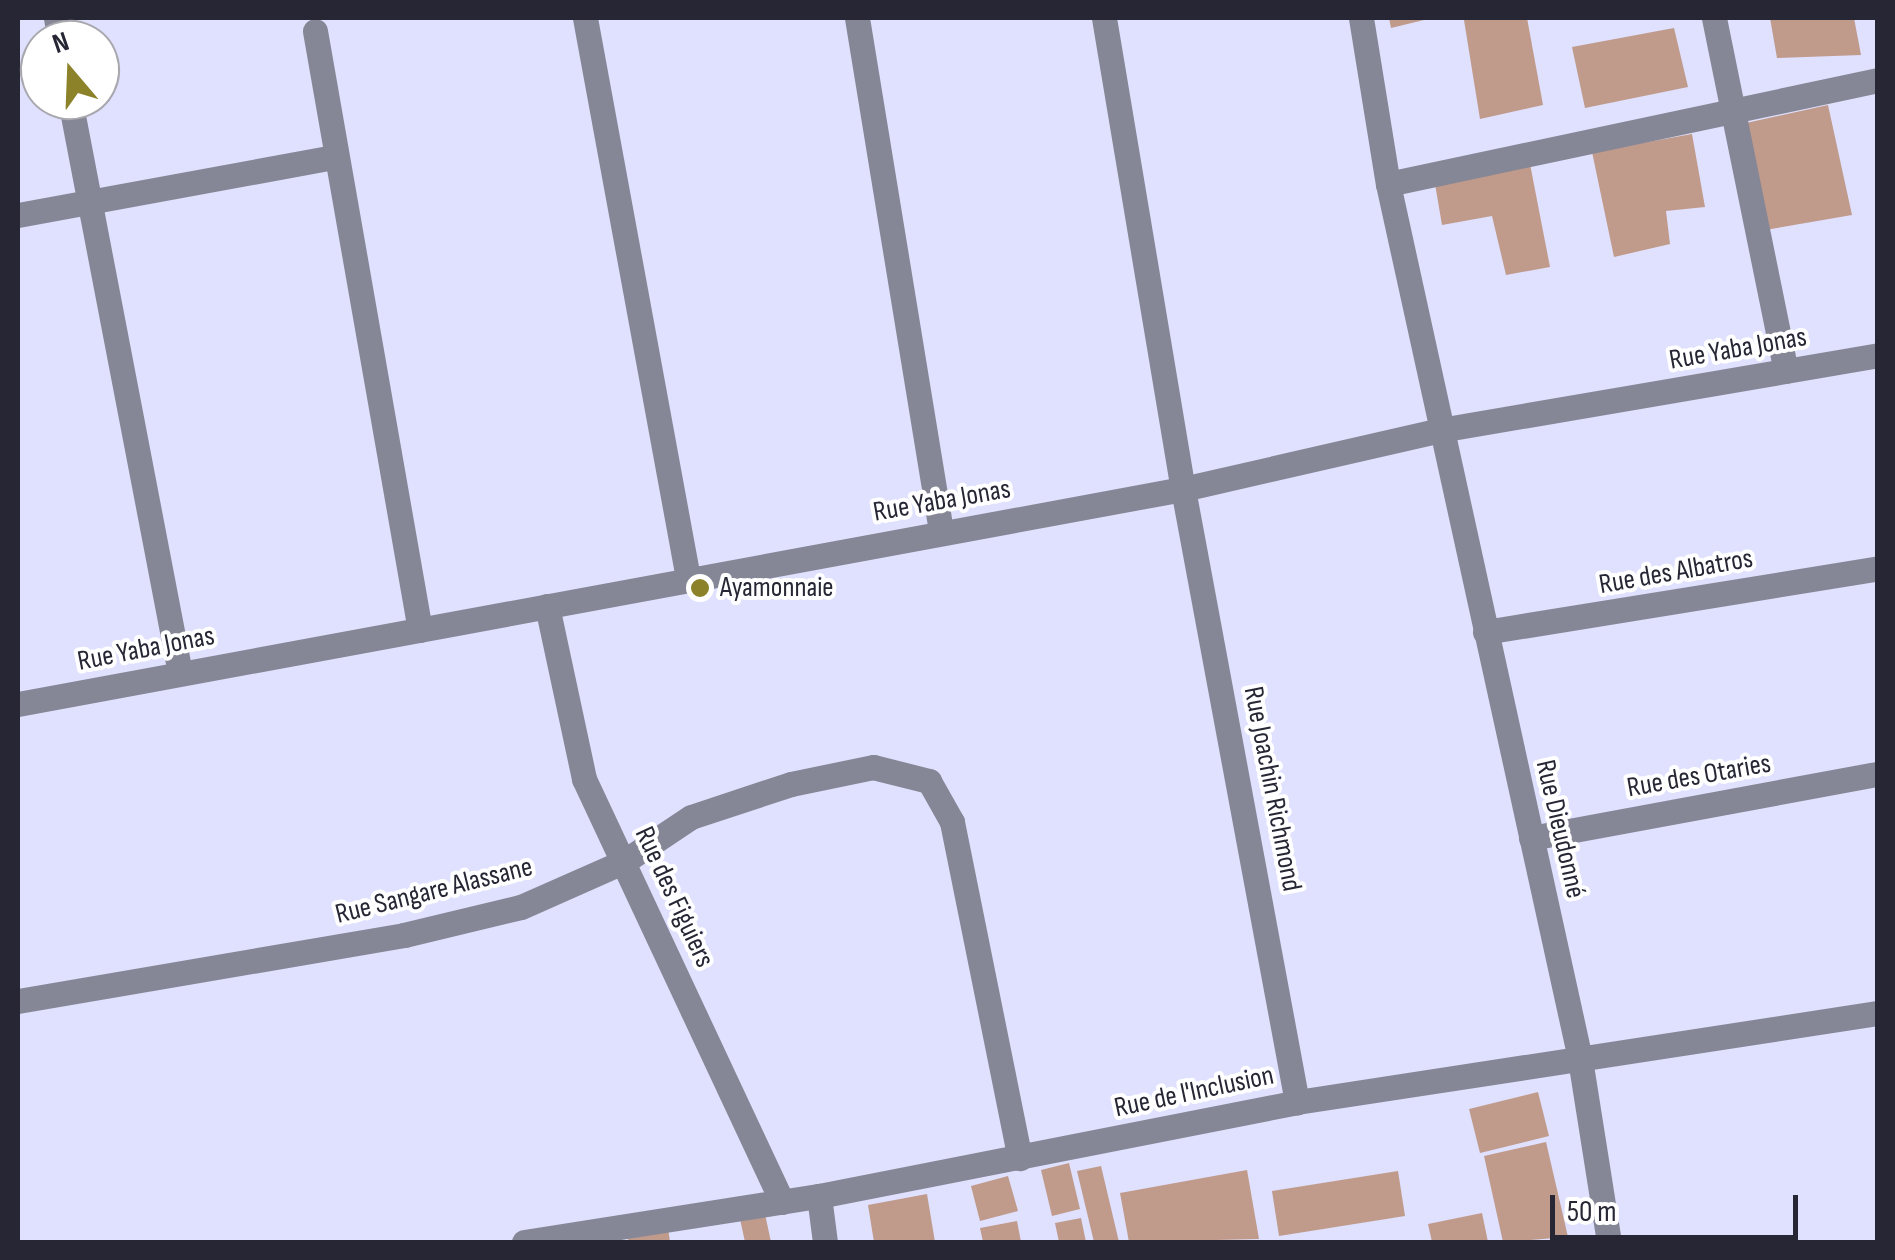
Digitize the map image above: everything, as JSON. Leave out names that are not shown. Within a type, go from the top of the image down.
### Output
[{"type":"street","points":[[584,18],[688,578]]},
{"type":"street","points":[[857,18],[940,531]]},
{"type":"street","name":"Rue Joachin Richmond","points":[[1104,18],[1183,489],[1297,1102]]},
{"type":"street","name":"Rue Dieudonné","points":[[1360,18],[1388,184],[1446,429],[1484,632],[1580,1059],[1609,1242]]},
{"type":"street","points":[[1714,18],[1786,371]]},
{"type":"street","points":[[315,31],[334,157],[420,630]]},
{"type":"street","points":[[1388,184],[1734,107],[1878,80]]},
{"type":"street","points":[[73,120],[180,673]]},
{"type":"street","points":[[18,214],[334,157]]},
{"type":"street","name":"Rue Yaba Jonas","points":[[18,704],[1183,489],[1446,429],[1878,356]]},
{"type":"street","name":"Rue des Albatros","points":[[1484,632],[1878,568]]},
{"type":"street","name":"Rue des Figuiers","points":[[547,606],[584,780],[782,1202]]},
{"type":"street","name":"Rue Sangare Alassane","points":[[18,1001],[404,935],[521,907],[625,862],[691,817],[790,784],[873,767],[929,781],[952,822],[1020,1158]]},
{"type":"street","name":"Rue des Otaries","points":[[1531,838],[1878,774]]},
{"type":"street","name":"Rue de l'Inclusion","points":[[534,1242],[818,1196],[1297,1102],[1878,1013]]},
{"type":"street","points":[[818,1196],[826,1242]]},
{"type":"building","points":[[1389,18],[1428,18],[1428,19],[1391,28]]},
{"type":"building","points":[[1527,18],[1543,105],[1480,119],[1464,20]]},
{"type":"building","points":[[1770,18],[1854,18],[1861,55],[1777,58]]},
{"type":"building","points":[[1674,28],[1688,87],[1585,108],[1572,47]]},
{"type":"building","points":[[1828,105],[1852,215],[1754,232],[1746,123]]},
{"type":"building","points":[[1692,134],[1705,207],[1666,211],[1670,244],[1614,257],[1592,152]]},
{"type":"building","points":[[1530,164],[1550,267],[1506,275],[1492,216],[1442,225],[1435,184]]},
{"type":"building","points":[[1538,1092],[1549,1136],[1480,1153],[1469,1109]]},
{"type":"building","points":[[1546,1142],[1568,1237],[1503,1242],[1484,1156]]},
{"type":"building","points":[[1069,1163],[1080,1209],[1052,1216],[1041,1170]]},
{"type":"building","points":[[1101,1166],[1119,1242],[1094,1242],[1077,1171]]},
{"type":"building","points":[[1247,1170],[1259,1239],[1129,1242],[1120,1193]]},
{"type":"building","points":[[1398,1171],[1405,1216],[1279,1236],[1272,1191]]},
{"type":"building","points":[[1008,1176],[1018,1211],[980,1221],[971,1186]]},
{"type":"building","points":[[927,1194],[935,1242],[874,1242],[868,1205]]},
{"type":"building","points":[[1482,1213],[1488,1242],[1432,1242],[1428,1224]]},
{"type":"building","points":[[765,1214],[771,1242],[745,1242],[740,1219]]},
{"type":"building","points":[[1081,1218],[1086,1242],[1059,1242],[1055,1223]]},
{"type":"building","points":[[1017,1221],[1021,1242],[983,1242],[980,1228]]},
{"type":"building","points":[[668,1228],[670,1242],[629,1242],[627,1236]]},
{"type":"place","name":"Ayamonnaie","points":[[700,588]]}]
